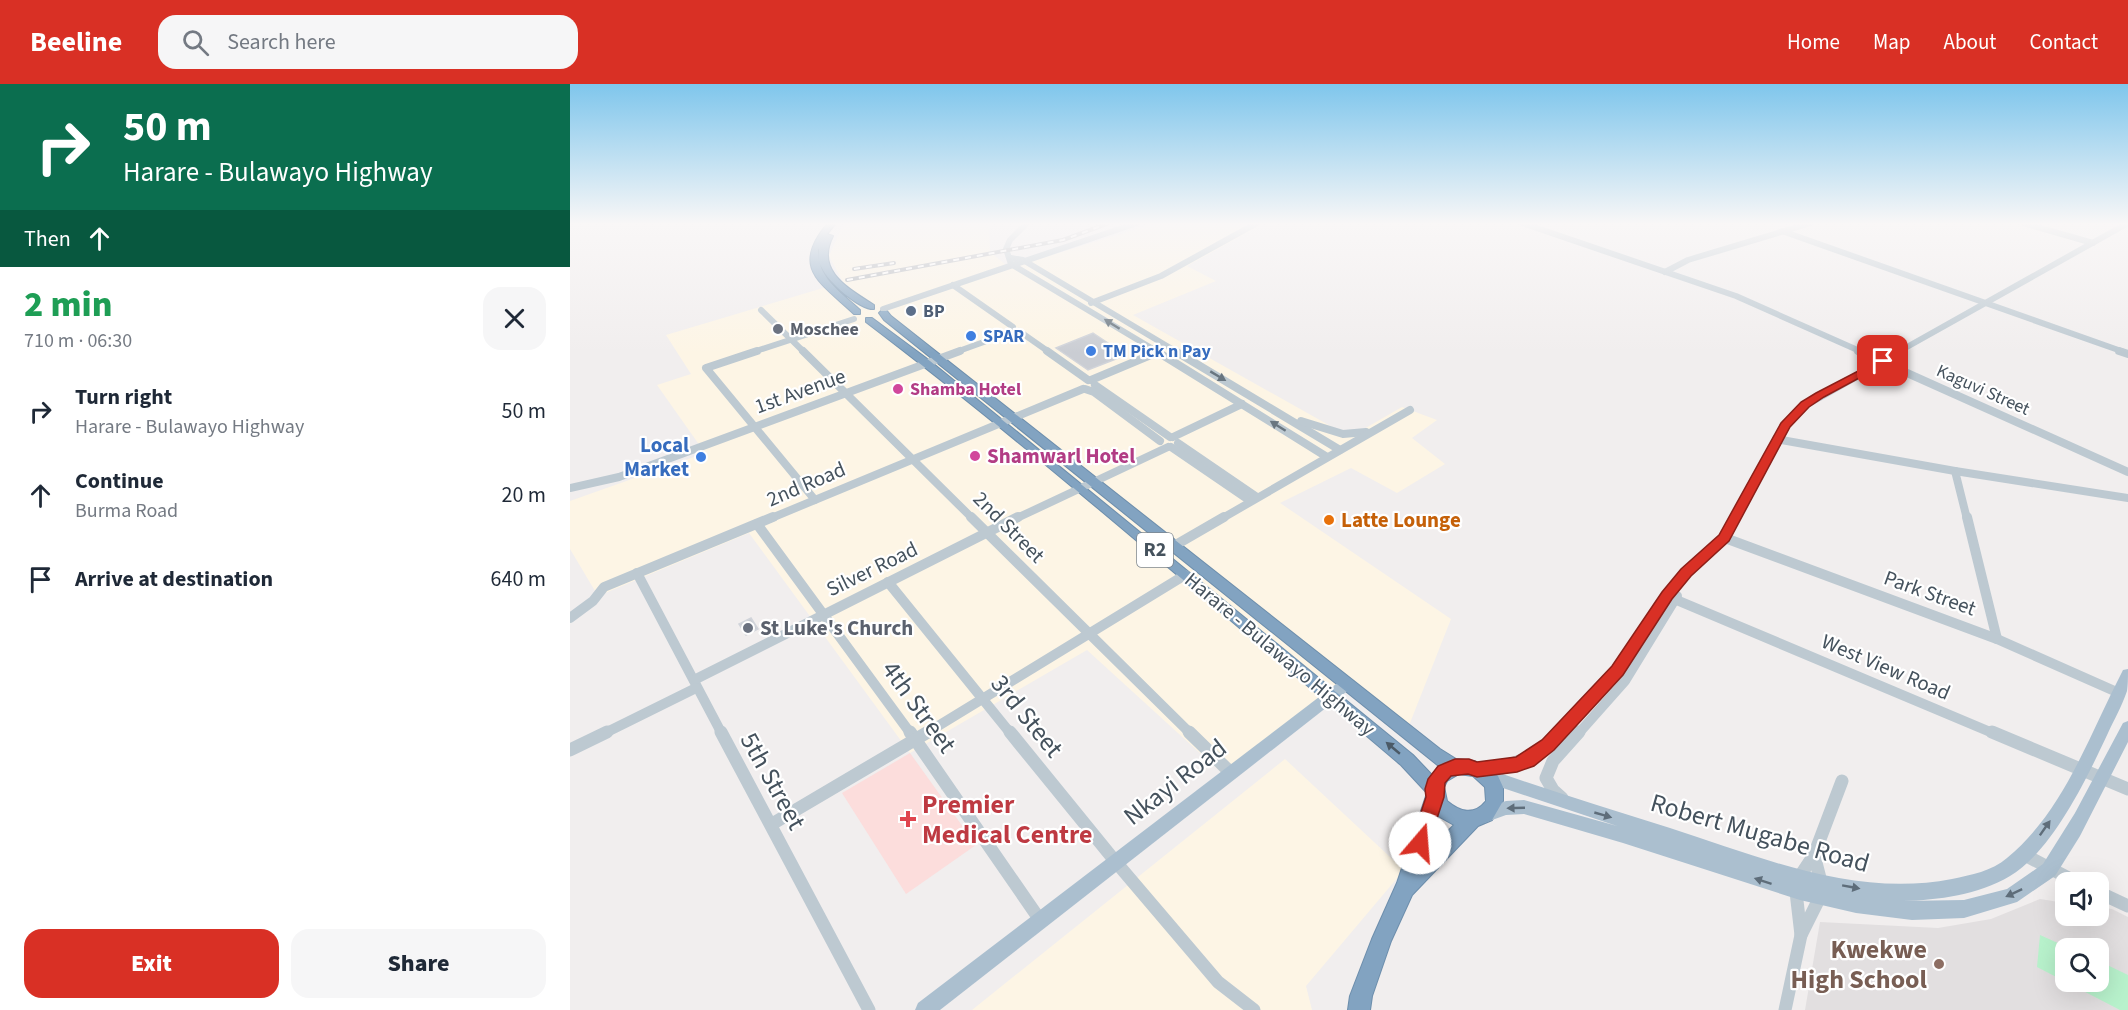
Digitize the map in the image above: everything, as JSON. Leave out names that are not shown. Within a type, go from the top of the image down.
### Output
[{"type":"highway","name":"Harare - Bulawayo Highway","points":[[815,266],[819,275],[849,297],[877,313],[897,333],[1081,486],[1109,513],[1407,760],[1435,793],[1440,807],[1449,815],[1460,819],[1478,818]]},
{"type":"highway","name":"Harare - Bulawayo Highway","points":[[825,266],[828,274],[849,297],[855,315]]},
{"type":"highway","points":[[855,315],[877,313]]},
{"type":"highway","name":"Harare - Bulawayo Highway","points":[[1081,486],[1124,506],[1434,754],[1455,767],[1469,767],[1482,773]]},
{"type":"highway","points":[[1109,513],[1124,506]]},
{"type":"highway","points":[[1265,641],[1279,632]]},
{"type":"highway","points":[[1304,674],[1318,663]]},
{"type":"highway","points":[[1359,1010],[1382,939],[1406,888],[1435,793],[1437,779],[1445,771],[1455,767]]},
{"type":"highway","points":[[1406,888],[1491,808],[1495,799],[1494,788],[1482,773]]},
{"type":"main road","name":"Robert Mugabe Road","points":[[1821,890],[1892,893],[1942,890],[1983,880],[2001,872],[2023,854],[2042,832],[2081,770],[2128,674]]},
{"type":"main road","name":"Nkayi Road","points":[[925,1010],[1345,685]]},
{"type":"main road","name":"Robert Mugabe Road","points":[[1478,818],[1506,808],[1524,807],[1898,910],[1960,910],[2010,896],[2049,870],[2103,779],[2128,727]]},
{"type":"main road","name":"Robert Mugabe Road","points":[[1482,773],[1798,884]]},
{"type":"street","points":[[877,313],[998,266]]},
{"type":"street","points":[[1019,266],[1327,457]]},
{"type":"street","points":[[1034,266],[1340,450]]},
{"type":"street","points":[[1083,306],[1161,276],[1179,266]]},
{"type":"street","name":"Kaguvi Street","points":[[1648,266],[1736,296],[2128,472]]},
{"type":"street","points":[[1665,272],[1677,266]]},
{"type":"street","points":[[1881,266],[2128,354]]},
{"type":"street","points":[[1576,807],[1558,796],[1547,783],[1546,778],[1552,761],[1625,681],[1686,573],[1725,538],[1785,425],[1805,405],[2051,266]]},
{"type":"street","points":[[950,286],[1081,387],[1170,442],[1254,499]]},
{"type":"street","name":"2nd Street","points":[[761,310],[989,532],[1230,772]]},
{"type":"street","points":[[815,500],[706,368],[855,315]]},
{"type":"street","points":[[1128,333],[1139,329]]},
{"type":"street","points":[[1011,331],[1092,382],[1170,442]]},
{"type":"street","name":"1st Avenue","points":[[570,488],[607,481],[1011,331]]},
{"type":"street","name":"2nd Road","points":[[570,618],[594,601],[604,587],[914,459],[1160,353]]},
{"type":"street","name":"Silver Road","points":[[570,750],[824,613],[1244,405]]},
{"type":"street","points":[[1160,554],[1410,410]]},
{"type":"street","points":[[1277,411],[1314,426],[1343,434],[1378,428]]},
{"type":"street","points":[[1776,439],[1955,471],[2128,498]]},
{"type":"street","points":[[1955,471],[1997,639]]},
{"type":"street","name":"4th Street","points":[[757,524],[915,739],[1040,920]]},
{"type":"street","name":"Park Street","points":[[1725,538],[1997,639],[2119,693]]},
{"type":"street","name":"5th Street","points":[[637,573],[869,1010]]},
{"type":"street","points":[[772,824],[1092,634],[1185,575]]},
{"type":"street","name":"3rd Steet","points":[[888,582],[1115,861],[1218,982],[1254,1010]]},
{"type":"street","points":[[1482,773],[1517,765],[1548,745],[1618,671],[1673,594]]},
{"type":"street","name":"West View Road","points":[[1673,594],[2081,770]]},
{"type":"street","points":[[2081,770],[2128,789]]},
{"type":"street","points":[[1801,936],[1798,884],[1814,855],[1842,781]]},
{"type":"street","points":[[2023,854],[2055,873]]},
{"type":"street","points":[[1785,1010],[1801,936],[1821,890],[1814,855]]},
{"type":"street","points":[[2109,897],[2128,906]]},
{"type":"shaded area","points":[[834,266],[1187,266],[1216,281],[1133,315],[1350,437],[1402,407],[1437,420],[1412,438],[1445,464],[1397,493],[1351,468],[1280,503],[1451,619],[1408,728],[1346,677],[1224,775],[1087,650],[910,753],[749,533],[598,596],[570,549],[570,501],[705,453],[657,385],[691,374],[666,335],[843,282]]},
{"type":"shaded area","name":"Premier Medical Centre","points":[[910,753],[976,845],[906,894],[842,793]]},
{"type":"shaded area","points":[[1285,759],[1404,870],[1306,986],[1312,1010],[972,1010]]},
{"type":"shaded area","name":"Kwekwe High School","points":[[2040,899],[2055,901],[2055,926],[2109,926],[2109,909],[2112,909],[2128,917],[2128,1010],[1805,1010],[1820,922],[1938,928],[1991,919]]},
{"type":"green space","points":[[2040,935],[2055,942],[2055,976],[2037,967]]},
{"type":"green space","points":[[2109,966],[2128,975],[2128,1010],[2120,1010],[2085,992],[2109,992]]},
{"type":"building","name":"TM Pick n Pay","points":[[1093,333],[1126,355],[1088,370],[1056,348]]},
{"type":"building","name":"St Luke's Church","points":[[751,618],[758,629],[746,635],[739,624]]},
{"type":"railway","points":[[854,269],[873,266]]},
{"type":"railway","points":[[847,280],[921,266]]},
{"type":"place","name":"BP","points":[[911,311]]},
{"type":"place","name":"Moschee","points":[[778,329]]},
{"type":"place","name":"SPAR","points":[[971,336]]},
{"type":"place","name":"TM Pick n Pay","points":[[1091,351]]},
{"type":"place","name":"Shamba Hotel","points":[[898,389]]},
{"type":"place","name":"Shamwarl Hotel","points":[[975,456]]},
{"type":"place","name":"Local Market","points":[[701,457]]},
{"type":"place","name":"Latte Lounge","points":[[1329,520]]},
{"type":"place","name":"St Luke's Church","points":[[748,628]]},
{"type":"place","name":"Premier Medical Centre","points":[[908,819]]},
{"type":"place","name":"Kwekwe High School","points":[[1939,964]]},
{"type":"route","points":[[1420,843],[1435,797],[1434,789],[1437,779],[1445,771],[1455,767],[1469,767],[1477,770],[1517,765],[1548,745],[1618,671],[1667,596],[1676,588],[1686,573],[1725,538],[1785,425],[1805,405],[1820,395],[1883,361]]}]
